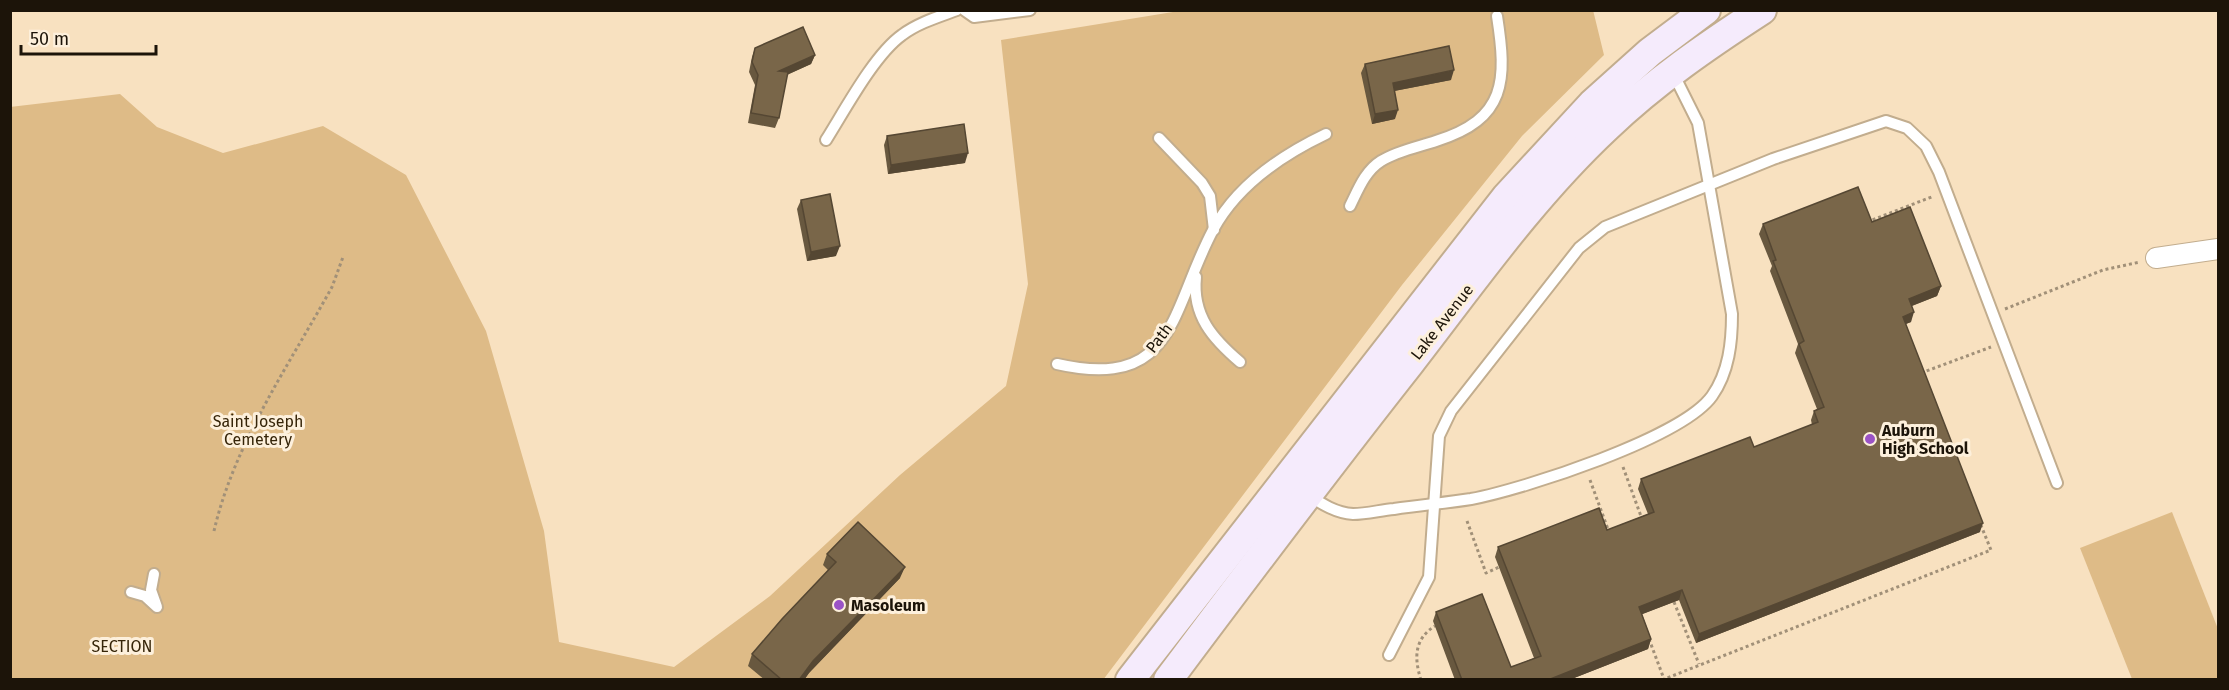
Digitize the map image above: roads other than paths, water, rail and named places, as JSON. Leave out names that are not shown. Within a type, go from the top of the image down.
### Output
[{"type":"main road","name":"Lake Avenue","points":[[1130,680],[1559,177],[1607,127],[1706,10]]},
{"type":"main road","name":"Lake Avenue","points":[[1666,59],[1762,10]]},
{"type":"main road","name":"Lake Avenue","points":[[1168,680],[1296,488]]},
{"type":"street","points":[[2156,258],[2218,249]]},
{"type":"lane","points":[[826,140],[885,51],[901,35],[924,22],[957,10]]},
{"type":"lane","points":[[964,10],[974,17],[1030,10]]},
{"type":"lane","points":[[1350,206],[1364,178],[1379,162],[1401,151],[1440,140],[1474,125],[1494,105],[1503,73],[1497,16]]},
{"type":"lane","points":[[1296,488],[1329,508],[1353,514],[1471,499],[1527,486],[1666,432],[1691,418],[1712,396],[1725,371],[1732,341],[1732,314],[1698,123],[1666,59]]},
{"type":"lane","points":[[1389,655],[1429,577],[1440,436],[1451,411],[1579,248],[1605,227],[1773,159],[1886,121],[1907,128],[1926,146],[1946,191],[2057,483]]},
{"type":"lane","name":"Path","points":[[1057,364],[1093,370],[1126,368],[1156,347],[1176,314],[1214,230],[1231,204],[1263,171],[1295,149],[1326,134]]},
{"type":"lane","points":[[1159,138],[1202,183],[1210,196],[1214,230]]},
{"type":"lane","name":"Path","points":[[1197,268],[1196,302],[1199,311],[1209,331],[1240,362]]},
{"type":"lane","points":[[1176,314],[1199,311]]},
{"type":"lane","points":[[131,592],[145,596],[157,607],[151,590],[154,574]]},
{"type":"place","name":"Auburn High School","points":[[1870,439]]},
{"type":"place","name":"Masoleum","points":[[839,605]]},
{"type":"park label","name":"Saint Joseph Cemetery","points":[[258,430]]},
{"type":"park label","name":"SECTION","points":[[122,646]]}]
